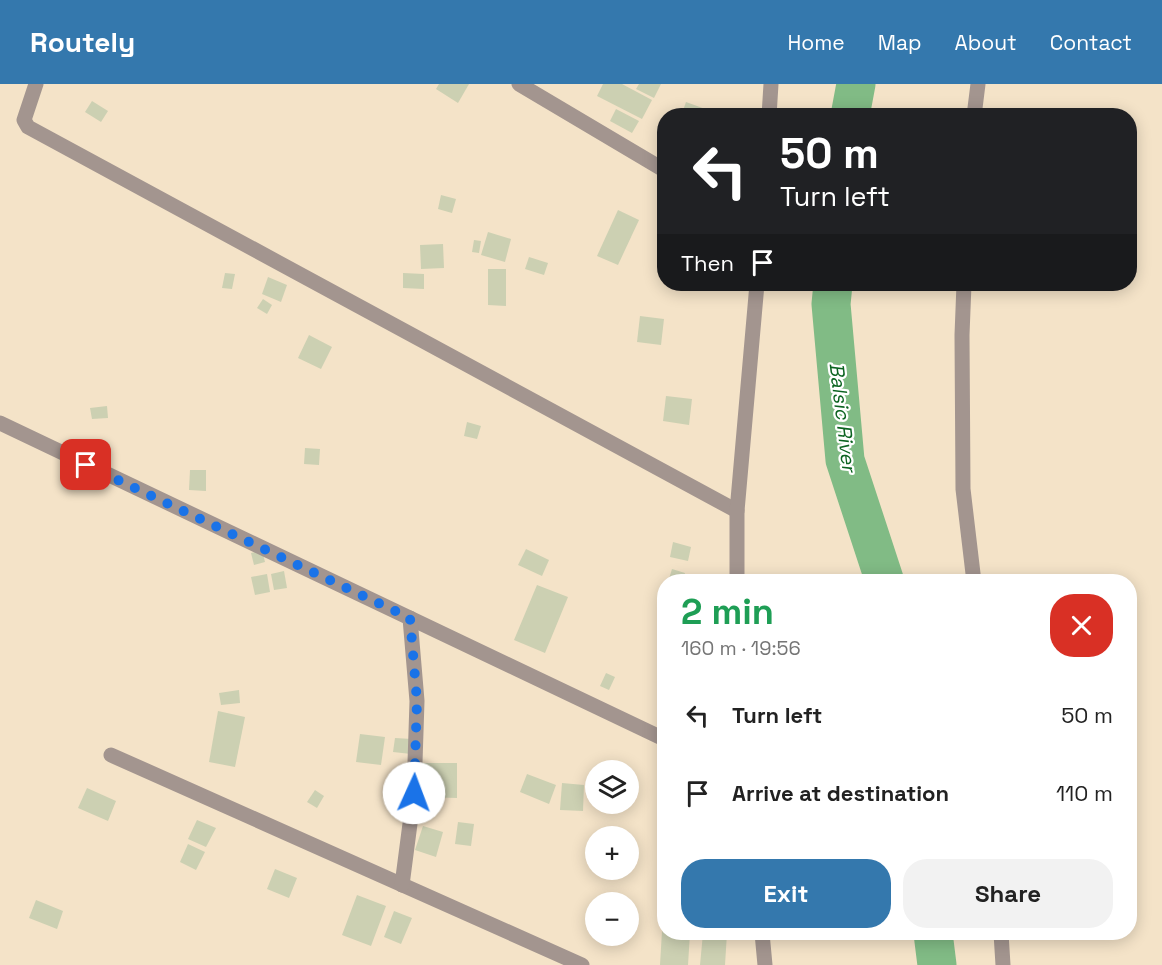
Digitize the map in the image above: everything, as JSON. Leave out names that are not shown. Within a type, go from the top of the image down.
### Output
[{"type":"street","points":[[36,84],[24,120],[28,127],[737,511]]},
{"type":"street","points":[[519,84],[657,166]]},
{"type":"street","points":[[770,108],[771,84]]},
{"type":"street","points":[[975,108],[978,84]]},
{"type":"street","points":[[737,574],[737,511],[756,291]]},
{"type":"street","points":[[964,291],[963,489],[973,574]]},
{"type":"street","points":[[0,423],[657,736]]},
{"type":"street","points":[[402,885],[414,793],[417,701],[410,618]]},
{"type":"street","points":[[111,755],[582,965]]},
{"type":"street","points":[[763,940],[765,965]]},
{"type":"street","points":[[1001,940],[1003,965]]},
{"type":"building","points":[[439,84],[469,84],[458,103],[436,89]]},
{"type":"building","points":[[603,84],[622,84],[652,100],[642,119],[597,96]]},
{"type":"building","points":[[639,84],[661,84],[654,98],[636,89]]},
{"type":"building","points":[[92,101],[108,111],[101,122],[85,112]]},
{"type":"building","points":[[686,102],[702,108],[684,108]]},
{"type":"building","points":[[616,109],[639,121],[632,133],[610,121]]},
{"type":"building","points":[[441,195],[456,199],[452,213],[438,209]]},
{"type":"building","points":[[618,210],[639,220],[618,265],[597,256]]},
{"type":"building","points":[[488,232],[511,239],[505,262],[481,255]]},
{"type":"building","points":[[474,240],[481,241],[479,253],[472,252]]},
{"type":"building","points":[[443,244],[444,268],[421,269],[420,245]]},
{"type":"building","points":[[529,257],[548,263],[544,275],[525,269]]},
{"type":"building","points":[[488,269],[506,269],[506,306],[488,305]]},
{"type":"building","points":[[225,273],[235,274],[232,289],[222,288]]},
{"type":"building","points":[[403,273],[424,274],[424,289],[403,288]]},
{"type":"building","points":[[268,277],[287,285],[281,302],[262,294]]},
{"type":"building","points":[[263,299],[272,305],[267,314],[257,308]]},
{"type":"building","points":[[640,316],[664,319],[661,345],[637,342]]},
{"type":"building","points":[[309,335],[332,347],[321,369],[298,358]]},
{"type":"building","points":[[666,396],[692,399],[689,425],[663,421]]},
{"type":"building","points":[[107,406],[108,418],[92,419],[90,408]]},
{"type":"building","points":[[467,422],[481,426],[477,439],[464,436]]},
{"type":"building","points":[[305,448],[320,449],[319,465],[304,464]]},
{"type":"building","points":[[190,470],[206,470],[206,491],[189,490]]},
{"type":"building","points":[[673,542],[691,547],[688,561],[670,557]]},
{"type":"building","points":[[526,549],[549,560],[542,576],[518,565]]},
{"type":"building","points":[[262,550],[265,562],[254,565],[251,553]]},
{"type":"building","points":[[672,569],[685,573],[685,574],[670,574]]},
{"type":"building","points":[[284,571],[287,588],[274,590],[271,574]]},
{"type":"building","points":[[267,574],[270,592],[255,595],[251,577]]},
{"type":"building","points":[[537,585],[568,597],[545,653],[514,640]]},
{"type":"building","points":[[606,673],[615,677],[609,690],[600,686]]},
{"type":"building","points":[[239,690],[240,703],[221,705],[219,693]]},
{"type":"building","points":[[218,711],[245,717],[235,767],[209,762]]},
{"type":"building","points":[[360,734],[385,737],[381,765],[356,762]]},
{"type":"building","points":[[395,738],[412,739],[411,754],[393,752]]},
{"type":"building","points":[[421,763],[457,763],[457,798],[421,797]]},
{"type":"building","points":[[527,774],[556,785],[549,804],[520,792]]},
{"type":"building","points":[[562,783],[584,785],[583,811],[560,810]]},
{"type":"building","points":[[87,788],[116,801],[108,821],[78,808]]},
{"type":"building","points":[[315,790],[324,796],[317,808],[307,802]]},
{"type":"building","points":[[197,820],[216,828],[206,847],[188,839]]},
{"type":"building","points":[[458,822],[474,824],[471,846],[455,844]]},
{"type":"building","points":[[423,826],[443,832],[436,857],[415,850]]},
{"type":"building","points":[[188,844],[205,852],[196,870],[180,862]]},
{"type":"building","points":[[275,869],[297,878],[289,898],[267,889]]},
{"type":"building","points":[[357,895],[386,906],[371,946],[342,935]]},
{"type":"building","points":[[36,900],[63,911],[57,929],[29,918]]},
{"type":"building","points":[[394,911],[412,918],[401,944],[384,937]]},
{"type":"building","points":[[661,940],[690,940],[688,965],[660,965]]},
{"type":"building","points":[[702,940],[727,940],[725,965],[700,965]]},
{"type":"waterway","name":"Balsic River","points":[[852,108],[856,84]]},
{"type":"waterway","name":"Balsic River","points":[[832,291],[831,304],[845,460],[882,574]]},
{"type":"waterway","name":"Balsic River","points":[[934,940],[937,965]]},
{"type":"route","points":[[86,465],[410,618],[417,701],[414,793]]}]
